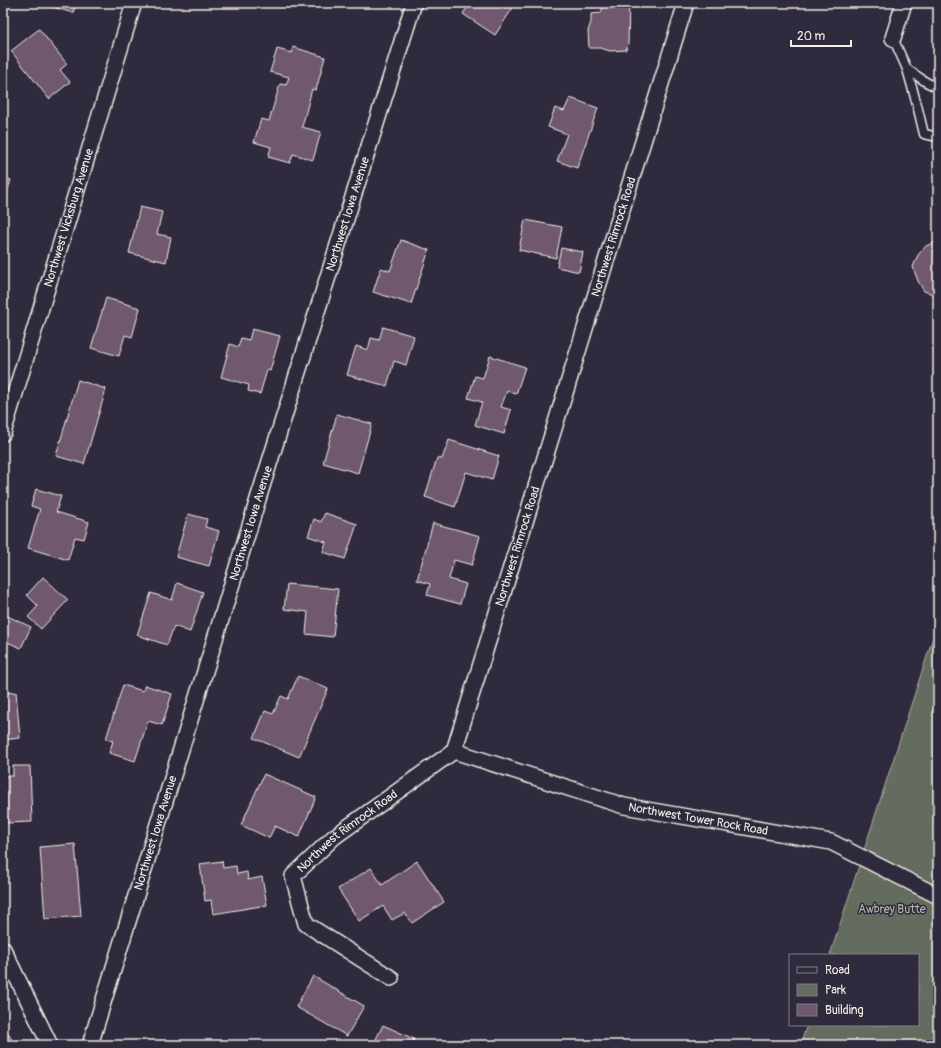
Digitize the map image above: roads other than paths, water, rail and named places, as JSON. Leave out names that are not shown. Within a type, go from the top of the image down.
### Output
[{"type":"street","name":"Northwest Vicksburg Avenue","points":[[3,433],[134,3]]},
{"type":"street","name":"Northwest Iowa Avenue","points":[[90,1045],[414,3]]},
{"type":"street","name":"Northwest Rimrock Road","points":[[391,978],[306,924],[293,876],[334,836],[454,751],[686,3]]},
{"type":"street","points":[[894,38],[904,3]]},
{"type":"street","name":"Northwest Tower Rock Road","points":[[454,751],[624,806],[831,842],[938,896]]},
{"type":"street","points":[[3,949],[50,1045]]},
{"type":"lane","points":[[894,38],[907,70],[924,134],[938,137]]},
{"type":"lane","points":[[907,70],[938,88]]},
{"type":"park label","name":"Awbrey Butte","points":[[892,909]]}]
